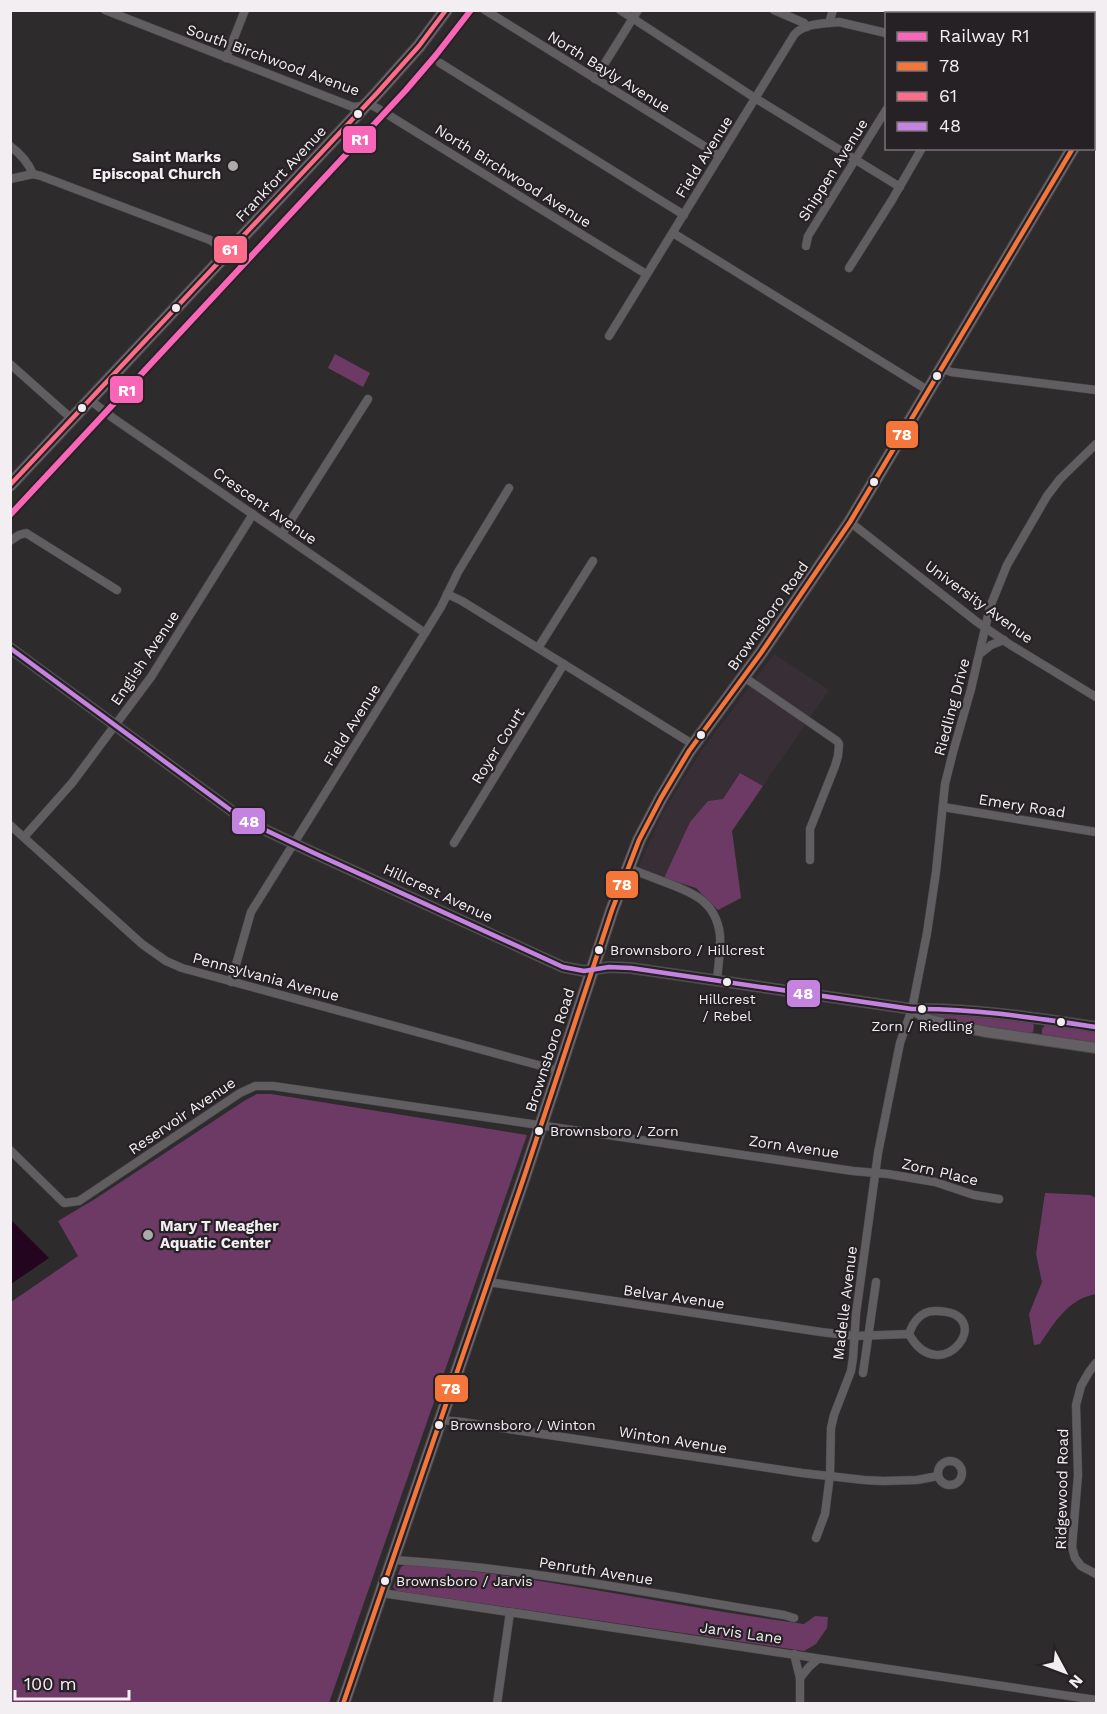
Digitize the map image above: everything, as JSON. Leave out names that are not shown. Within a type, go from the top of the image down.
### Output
[{"type":"main road","name":"Frankfort Avenue","points":[[10,485],[364,106],[419,46],[446,10]]},
{"type":"main road","name":"Brownsboro Road","points":[[344,1704],[560,1071],[612,910],[648,822],[694,744],[744,677],[850,522],[1072,150]]},
{"type":"main road","name":"Hillcrest Avenue","points":[[10,648],[236,814],[261,828],[563,967],[576,970],[631,968],[912,1009]]},
{"type":"main road","points":[[912,1009],[944,1009],[1041,1018],[1096,1027]]},
{"type":"main road","points":[[912,1009],[929,1020],[987,1032],[1096,1048]]},
{"type":"street","name":"South Birchwood Avenue","points":[[105,10],[353,107],[364,106]]},
{"type":"street","points":[[226,58],[245,10]]},
{"type":"street","name":"North Bayly Avenue","points":[[485,10],[720,156]]},
{"type":"street","points":[[620,10],[635,14],[755,98],[900,187]]},
{"type":"street","points":[[774,10],[804,22],[807,27],[839,22],[885,33]]},
{"type":"street","points":[[829,23],[833,10]]},
{"type":"street","points":[[596,79],[635,14]]},
{"type":"street","name":"Field Avenue","points":[[609,336],[794,35],[800,29],[807,27]]},
{"type":"street","points":[[440,63],[684,215]]},
{"type":"street","name":"North Birchwood Avenue","points":[[364,106],[371,105],[377,108],[646,274]]},
{"type":"street","name":"Shippen Avenue","points":[[806,246],[808,236],[885,112]]},
{"type":"street","points":[[10,146],[20,153],[29,164],[33,174]]},
{"type":"street","points":[[849,268],[921,150]]},
{"type":"street","points":[[10,179],[33,174],[210,240],[228,252]]},
{"type":"street","points":[[673,233],[929,391]]},
{"type":"street","points":[[10,364],[72,419]]},
{"type":"street","points":[[942,368],[951,372],[1096,390]]},
{"type":"street","points":[[282,534],[368,399]]},
{"type":"street","name":"Crescent Avenue","points":[[90,400],[425,633]]},
{"type":"street","name":"Riedling Drive","points":[[912,1009],[936,873],[946,778],[980,654],[990,607],[1001,578],[1034,516],[1060,479],[1096,444]]},
{"type":"street","name":"Field Avenue","points":[[231,982],[251,912],[425,633],[458,572],[509,488]]},
{"type":"street","name":"English Avenue","points":[[24,837],[72,783],[164,658],[253,514]]},
{"type":"street","name":"University Avenue","points":[[850,522],[986,628],[1096,697]]},
{"type":"street","points":[[10,541],[26,533],[117,590]]},
{"type":"street","points":[[538,648],[592,561]]},
{"type":"street","points":[[447,594],[462,601],[694,744]]},
{"type":"street","points":[[980,654],[991,645],[1004,640]]},
{"type":"street","name":"Royer Court","points":[[454,843],[564,664]]},
{"type":"street","points":[[744,677],[839,744],[835,766],[810,829],[810,860]]},
{"type":"street","name":"Emery Road","points":[[943,807],[1096,832]]},
{"type":"street","name":"Pennsylvania Avenue","points":[[10,825],[152,952],[166,961],[231,982],[560,1071]]},
{"type":"street","points":[[628,868],[686,890],[711,909],[720,934],[717,981]]},
{"type":"street","points":[[875,1174],[900,1043],[912,1009]]},
{"type":"street","name":"Reservoir Avenue","points":[[10,1150],[64,1203],[71,1203],[79,1201],[240,1093],[255,1086],[273,1086],[541,1126]]},
{"type":"street","name":"Zorn Avenue","points":[[541,1126],[875,1174]]},
{"type":"street","name":"Zorn Place","points":[[875,1174],[935,1182],[974,1195],[999,1199]]},
{"type":"street","name":"Madelle Avenue","points":[[816,1538],[825,1514],[830,1476],[831,1428],[851,1371],[856,1314],[875,1174]]},
{"type":"street","name":"Belvar Avenue","points":[[488,1282],[820,1332],[855,1336],[909,1334]]},
{"type":"street","points":[[863,1373],[876,1282]]},
{"type":"street","points":[[930,1311],[948,1311],[955,1314],[965,1327],[963,1338],[957,1346],[939,1355],[927,1353],[909,1334],[920,1315],[930,1311]]},
{"type":"street","name":"Ridgewood Road","points":[[1096,1363],[1081,1386],[1076,1405],[1078,1475],[1072,1547],[1075,1558],[1081,1566],[1096,1574]]},
{"type":"street","name":"Winton Avenue","points":[[441,1420],[830,1476],[883,1481],[917,1480],[938,1476]]},
{"type":"street","name":"Penruth Avenue","points":[[394,1560],[553,1578],[794,1618]]},
{"type":"street","name":"Jarvis Lane","points":[[382,1593],[1096,1700]]},
{"type":"street","points":[[497,1704],[510,1612]]},
{"type":"street","points":[[794,1654],[800,1678],[800,1704]]},
{"type":"street","points":[[800,1678],[818,1659]]},
{"type":"shaded area","points":[[335,354],[370,373],[363,387],[328,368]]},
{"type":"shaded area","points":[[774,654],[829,690],[763,786],[740,773],[723,799],[708,801],[690,822],[664,878],[638,868],[662,814],[701,751]]},
{"type":"shaded area","points":[[740,773],[763,786],[732,831],[741,898],[718,910],[696,888],[664,878],[690,822],[708,801],[723,799]]},
{"type":"shaded area","points":[[928,1012],[1032,1022],[1034,1026],[1033,1032],[1029,1034],[930,1017]]},
{"type":"shaded area","points":[[1046,1024],[1096,1030],[1096,1046],[1045,1037],[1042,1029]]},
{"type":"shaded area","points":[[257,1094],[271,1094],[527,1135],[329,1703],[11,1703],[11,1302],[78,1256],[58,1221]]},
{"type":"shaded area","points":[[1045,1193],[1090,1195],[1096,1198],[1096,1294],[1070,1306],[1040,1344],[1034,1345],[1029,1314],[1042,1282],[1036,1254]]},
{"type":"shaded area","points":[[11,1220],[49,1258],[10,1284]]},
{"type":"shaded area","points":[[406,1564],[506,1576],[804,1624],[815,1616],[828,1617],[827,1628],[816,1644],[804,1651],[397,1591],[393,1587],[401,1567]]},
{"type":"rail line","name":"R1","points":[[10,515],[406,90],[471,10]]},
{"type":"transit line","name":"61","points":[[10,485],[378,92],[419,46],[446,10]]},
{"type":"transit line","name":"78","points":[[343,1704],[524,1177],[612,910],[639,840],[689,751],[761,653],[850,522],[1072,150]]},
{"type":"transit line","name":"48","points":[[10,648],[236,814],[314,853],[563,967],[584,971],[609,967],[631,968],[912,1009],[981,1012],[1096,1027]]},
{"type":"place","name":"Saint Marks Episcopal Church","points":[[233,166]]},
{"type":"place","name":"Brownsboro / Hillcrest","points":[[599,950]]},
{"type":"place","name":"Hillcrest / Rebel","points":[[727,982]]},
{"type":"place","name":"Zorn / Riedling","points":[[922,1009]]},
{"type":"place","name":"Brownsboro / Zorn","points":[[539,1131]]},
{"type":"place","name":"Mary T Meagher Aquatic Center","points":[[148,1235]]},
{"type":"place","name":"Brownsboro / Winton","points":[[439,1425]]},
{"type":"place","name":"Brownsboro / Jarvis","points":[[385,1581]]}]
